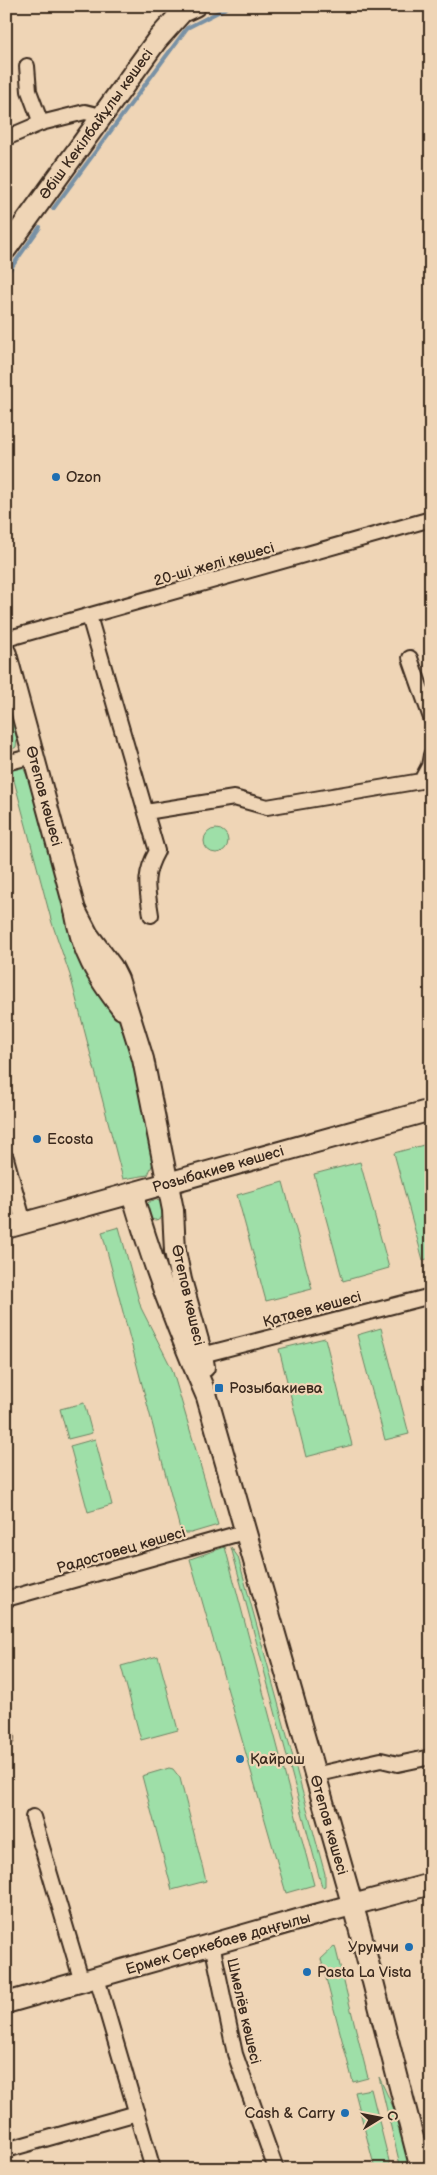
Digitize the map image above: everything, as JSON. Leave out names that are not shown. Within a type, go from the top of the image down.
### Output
[{"type":"street","name":"Әбіш Кекілбайұлы көшесі","points":[[6,249],[156,40],[182,12],[195,6]]},
{"type":"street","points":[[27,66],[29,90],[41,123]]},
{"type":"street","points":[[6,138],[41,123],[85,112],[100,119]]},
{"type":"street","name":"20-ші желі көшесі","points":[[6,639],[431,519]]},
{"type":"street","points":[[89,616],[157,851],[148,867],[147,887],[151,915]]},
{"type":"street","name":"Өтепов көшесі","points":[[6,654],[75,910],[88,935],[112,967],[118,979],[143,1059],[173,1210],[176,1251],[181,1280],[202,1355],[207,1397]]},
{"type":"street","points":[[410,658],[431,718]]},
{"type":"street","points":[[6,763],[33,756]]},
{"type":"street","points":[[146,812],[234,798],[267,807],[421,781],[429,766],[431,756]]},
{"type":"street","name":"Розыбакиев көшесі","points":[[15,1226],[431,1110]]},
{"type":"street","points":[[6,1158],[15,1226]]},
{"type":"street","name":"Өтепов көшесі","points":[[132,1193],[145,1237],[188,1353],[207,1397],[352,1906],[420,2169]]},
{"type":"street","name":"Қатаев көшесі","points":[[202,1355],[431,1296]]},
{"type":"street","name":"Радостовец көшесі","points":[[6,1599],[30,1590],[244,1532]]},
{"type":"street","points":[[314,1775],[381,1760],[398,1764],[431,1757]]},
{"type":"street","points":[[33,1817],[137,2114],[153,2169]]},
{"type":"street","name":"Ермек Серкебаев даңғылы","points":[[6,2003],[431,1884]]},
{"type":"street","name":"Шмелёв көшесі","points":[[212,1944],[235,2054],[276,2169]]},
{"type":"street","points":[[6,2150],[137,2114]]},
{"type":"green space","points":[[6,693],[17,739],[16,747],[6,753]]},
{"type":"green space","points":[[15,764],[23,767],[28,778],[65,903],[108,1007],[126,1029],[151,1135],[153,1163],[148,1175],[123,1179],[70,975],[52,923],[11,769]]},
{"type":"green space","points":[[216,829],[221,830],[227,836],[227,846],[221,852],[216,853],[211,852],[205,846],[204,841],[205,836],[211,830]]},
{"type":"green space","points":[[431,1143],[431,1258],[423,1260],[394,1153]]},
{"type":"green space","points":[[360,1162],[389,1268],[343,1281],[314,1174]]},
{"type":"green space","points":[[283,1182],[312,1289],[266,1301],[237,1195]]},
{"type":"green space","points":[[155,1200],[162,1203],[165,1210],[162,1217],[155,1220],[148,1217],[145,1210],[148,1203]]},
{"type":"green space","points":[[119,1227],[141,1308],[172,1369],[218,1525],[191,1533],[181,1533],[102,1232]]},
{"type":"green space","points":[[381,1328],[409,1434],[385,1440],[357,1335]]},
{"type":"green space","points":[[325,1338],[352,1445],[306,1457],[279,1349]]},
{"type":"green space","points":[[84,1403],[92,1433],[68,1439],[60,1409]]},
{"type":"green space","points":[[95,1439],[112,1505],[88,1512],[70,1446]]},
{"type":"green space","points":[[225,1547],[314,1885],[286,1893],[190,1559]]},
{"type":"green space","points":[[231,1547],[238,1557],[325,1874],[325,1886],[322,1887]]},
{"type":"green space","points":[[158,1656],[178,1730],[141,1740],[121,1666]]},
{"type":"green space","points":[[169,1768],[173,1769],[180,1778],[206,1881],[172,1890],[142,1776]]},
{"type":"green space","points":[[335,1946],[368,2078],[353,2082],[321,1959]]},
{"type":"green space","points":[[379,2077],[395,2111],[410,2169],[401,2169]]},
{"type":"green space","points":[[371,2089],[391,2169],[375,2169],[355,2092]]},
{"type":"waterway","points":[[53,209],[187,28],[230,6]]},
{"type":"waterway","points":[[6,275],[40,227]]},
{"type":"place","name":"Ozon","points":[[56,477]]},
{"type":"place","name":"Ecosta","points":[[37,1139]]},
{"type":"place","name":"Розыбакиева","points":[[219,1388]]},
{"type":"place","name":"Қайрош","points":[[240,1759]]},
{"type":"place","name":"Урумчи","points":[[409,1947]]},
{"type":"place","name":"Pasta La Vista","points":[[307,1972]]},
{"type":"place","name":"Cash & Carry","points":[[345,2113]]}]
